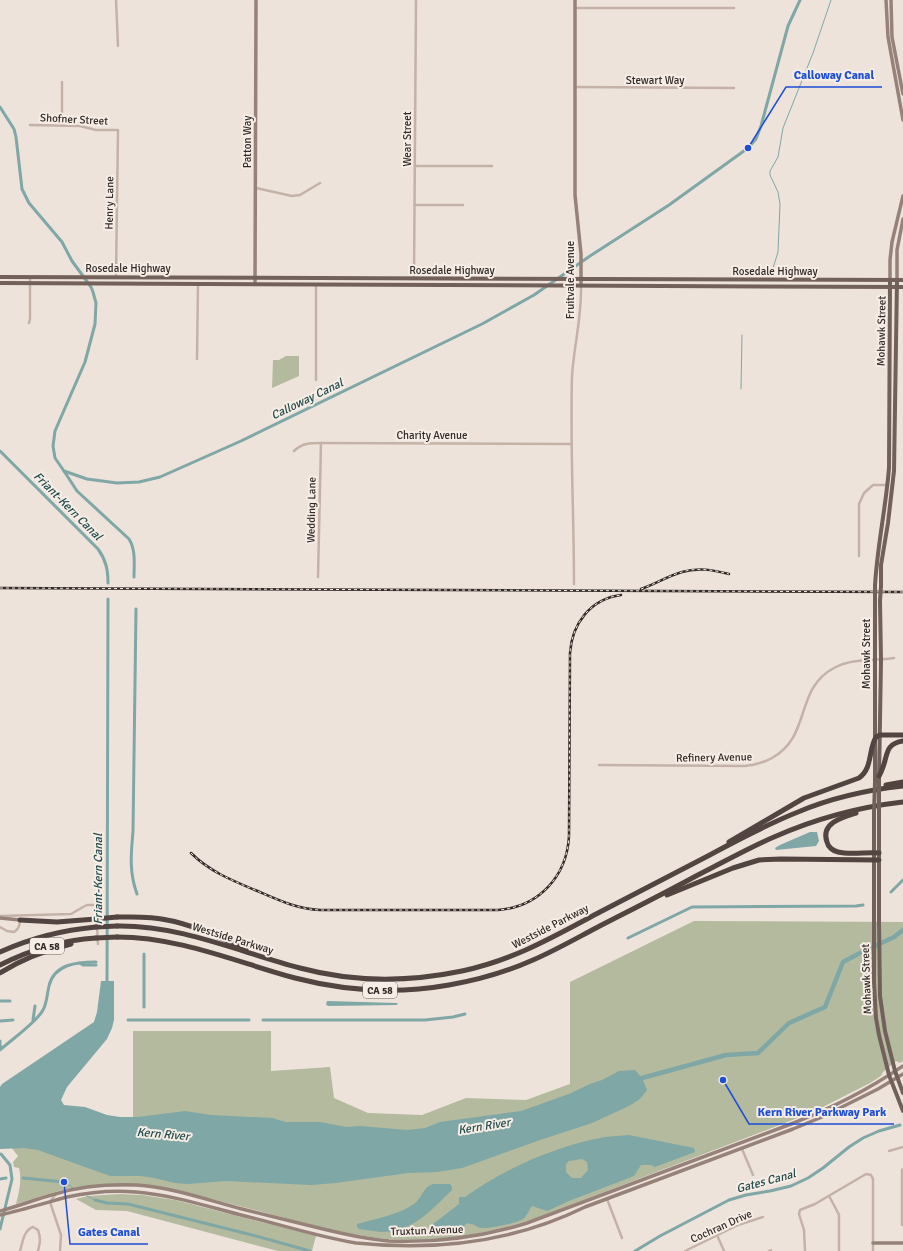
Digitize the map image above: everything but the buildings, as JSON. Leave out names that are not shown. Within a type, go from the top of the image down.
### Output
[{"type":"highway","points":[[710,854],[800,800],[814,793],[859,778],[867,769],[872,745],[878,736],[903,735]]},
{"type":"highway","points":[[878,780],[884,767],[889,749],[895,743],[903,741]]},
{"type":"highway","points":[[816,805],[852,792],[903,782]]},
{"type":"highway","name":"Westside Parkway","points":[[0,952],[13,946],[50,934],[96,927],[147,927],[173,931],[201,938],[301,969],[327,974],[364,978],[403,978],[425,977],[475,968],[499,961],[542,943],[710,854],[775,822],[816,805],[857,794],[903,786]]},
{"type":"highway","points":[[877,853],[840,853],[835,851],[826,841],[827,828],[834,822],[850,815],[903,802]]},
{"type":"highway","name":"Westside Parkway","points":[[0,965],[20,955],[60,943],[80,939],[117,937],[146,938],[175,942],[295,978],[334,986],[376,990],[412,989],[430,988],[470,981],[514,968],[548,953],[740,853],[787,832],[812,822],[845,812],[903,802]]},
{"type":"highway","points":[[633,909],[728,869],[753,861],[781,859],[877,860]]},
{"type":"highway","points":[[18,917],[57,922],[117,917],[147,917],[166,919],[186,924],[273,960]]},
{"type":"highway","points":[[0,973],[47,950],[76,943],[80,939]]},
{"type":"main road","name":"Patton Way","points":[[255,284],[256,0]]},
{"type":"main road","name":"Fruitvale Avenue","points":[[575,0],[575,196],[581,258],[581,285]]},
{"type":"main road","points":[[886,0],[888,37],[903,120]]},
{"type":"main road","points":[[891,0],[892,37],[903,94]]},
{"type":"main road","name":"Mohawk Street","points":[[878,780],[878,736],[874,660],[875,586],[889,468],[890,260],[892,242],[903,196]]},
{"type":"main road","name":"Mohawk Street","points":[[903,219],[897,250],[894,471],[881,565],[881,660],[878,736],[874,983],[876,1018],[879,1035],[889,1075],[903,1110]]},
{"type":"main road","name":"Rosedale Highway","points":[[0,277],[80,277],[116,283],[198,284],[903,287]]},
{"type":"main road","name":"Rosedale Highway","points":[[0,283],[82,283],[93,280],[116,278],[903,280]]},
{"type":"main road","points":[[116,283],[121,280],[144,280],[150,278]]},
{"type":"main road","points":[[286,284],[290,281],[311,281],[319,278]]},
{"type":"main road","points":[[316,284],[320,281],[344,281],[351,279]]},
{"type":"main road","points":[[375,284],[384,282],[411,281],[414,279]]},
{"type":"main road","points":[[417,285],[419,282],[450,282],[455,279]]},
{"type":"main road","points":[[890,388],[893,388],[893,402],[895,410]]},
{"type":"main road","points":[[0,917],[18,917]]},
{"type":"main road","name":"Mohawk Street","points":[[876,924],[882,1015],[895,1071],[903,1093]]},
{"type":"main road","name":"Truxtun Avenue","points":[[0,1211],[56,1194],[86,1187],[137,1185],[163,1189],[344,1234],[374,1239],[405,1241],[454,1239],[497,1232],[527,1223],[753,1139],[820,1112],[857,1094],[903,1066]]},
{"type":"main road","name":"Truxtun Avenue","points":[[0,1215],[74,1196],[101,1192],[131,1192],[156,1194],[174,1198],[343,1241],[390,1247],[418,1248],[455,1246],[498,1238],[540,1225],[742,1149],[822,1117],[892,1082],[903,1074]]},
{"type":"main road","points":[[742,1149],[753,1139]]},
{"type":"main road","points":[[591,1199],[607,1199],[610,1195],[628,1186]]},
{"type":"main road","points":[[873,1243],[903,1243]]},
{"type":"street","points":[[116,0],[118,46]]},
{"type":"street","name":"Wear Street","points":[[414,279],[416,0]]},
{"type":"street","points":[[575,8],[734,8]]},
{"type":"street","points":[[62,82],[62,126]]},
{"type":"street","name":"Stewart Way","points":[[575,87],[734,88]]},
{"type":"street","name":"Shofner Street","points":[[30,125],[82,126],[96,130],[118,130]]},
{"type":"street","name":"Henry Lane","points":[[116,278],[118,130]]},
{"type":"street","points":[[415,166],[492,166]]},
{"type":"street","points":[[256,188],[292,196],[300,195],[320,182]]},
{"type":"street","points":[[415,204],[463,204]]},
{"type":"street","points":[[29,323],[30,277]]},
{"type":"street","points":[[197,359],[198,284]]},
{"type":"street","points":[[316,284],[316,380]]},
{"type":"street","name":"Fruitvale Avenue","points":[[574,584],[572,444],[573,364],[580,319],[581,285]]},
{"type":"street","name":"Charity Avenue","points":[[294,451],[298,447],[306,444],[321,443],[572,444]]},
{"type":"street","name":"Wedding Lane","points":[[318,577],[321,443]]},
{"type":"street","points":[[860,556],[859,504],[864,493],[873,485],[888,485]]},
{"type":"street","name":"Refinery Avenue","points":[[599,765],[745,766],[760,764],[776,756],[789,744],[798,728],[806,700],[811,690],[816,682],[825,674],[842,664],[894,658]]},
{"type":"street","points":[[0,927],[7,931],[14,932],[20,926],[18,917],[29,915],[71,914],[87,905],[96,905],[98,910],[98,944]]},
{"type":"street","points":[[888,1151],[903,1147]]},
{"type":"street","points":[[742,1149],[753,1175]]},
{"type":"street","points":[[902,1169],[902,1225]]},
{"type":"street","points":[[805,1251],[804,1230],[799,1214],[800,1210],[815,1204],[864,1174],[870,1174],[873,1178],[873,1251]]},
{"type":"street","points":[[56,1194],[50,1202],[60,1230],[60,1251]]},
{"type":"street","points":[[828,1196],[838,1215],[839,1251]]},
{"type":"street","points":[[607,1199],[622,1238]]},
{"type":"street","name":"Cochran Drive","points":[[685,1251],[745,1222],[763,1217]]},
{"type":"street","points":[[20,1251],[25,1233],[33,1227],[38,1230],[40,1236],[38,1251]]},
{"type":"street","points":[[717,1235],[724,1251]]},
{"type":"green space","points":[[286,356],[299,356],[299,376],[272,388],[273,360],[279,360]]},
{"type":"green space","points":[[694,921],[903,922],[903,1061],[900,1063],[896,1061],[883,1072],[881,1076],[870,1083],[815,1111],[536,1218],[518,1224],[463,1236],[406,1240],[362,1236],[156,1186],[79,1187],[58,1191],[16,1204],[20,1177],[19,1168],[14,1167],[13,1162],[18,1156],[7,1142],[133,1138],[133,1031],[271,1031],[271,1071],[330,1067],[334,1098],[368,1113],[422,1115],[466,1098],[526,1100],[570,1084],[570,982]]},
{"type":"green space","points":[[120,1194],[142,1195],[175,1200],[316,1236],[312,1251],[278,1251],[127,1211],[96,1210],[76,1199],[88,1196]]},
{"type":"water","points":[[810,832],[817,832],[819,841],[816,846],[776,850],[775,848],[780,845]]},
{"type":"water","points":[[101,981],[114,981],[114,1020],[112,1028],[107,1039],[67,1087],[61,1100],[64,1105],[85,1107],[107,1115],[138,1117],[185,1111],[211,1115],[272,1118],[286,1122],[320,1122],[346,1127],[360,1126],[407,1130],[425,1128],[440,1122],[521,1111],[569,1094],[619,1071],[635,1070],[642,1078],[647,1090],[640,1099],[629,1106],[592,1123],[462,1168],[437,1172],[408,1173],[336,1183],[311,1185],[226,1181],[187,1184],[175,1183],[141,1176],[110,1176],[38,1150],[24,1148],[0,1149],[0,1087],[2,1084],[94,1022],[97,1012]]},
{"type":"water","points":[[327,1001],[398,1004],[329,1006],[326,1005]]},
{"type":"water","points":[[629,1135],[694,1148],[695,1152],[655,1167],[651,1165],[641,1165],[634,1176],[547,1211],[532,1206],[527,1215],[520,1221],[485,1228],[472,1224],[466,1224],[461,1230],[451,1234],[430,1232],[433,1224],[459,1204],[459,1197],[465,1197],[480,1186],[514,1168],[550,1152],[568,1146],[605,1137]],"holes":[[[582,1159],[587,1162],[588,1170],[581,1178],[572,1178],[566,1172],[566,1164],[569,1161]]]},
{"type":"water","points":[[433,1184],[450,1184],[452,1190],[428,1213],[412,1224],[392,1231],[381,1232],[359,1229],[357,1227],[357,1224],[394,1214],[408,1208],[417,1202],[425,1190]]},
{"type":"waterway","name":"Calloway Canal","points":[[0,107],[14,129],[22,189],[29,203],[62,242],[72,261],[91,287],[96,303],[95,324],[85,362],[55,431],[53,446],[55,458],[64,471],[87,479],[117,483],[139,482],[160,477],[241,441],[482,324],[534,295],[590,256],[669,205],[748,148],[756,139],[761,126],[788,26],[800,0]]},
{"type":"waterway","points":[[768,276],[773,268],[778,252],[780,204],[778,192],[770,175],[770,171],[778,157],[783,128],[813,53],[831,0]]},
{"type":"waterway","points":[[741,389],[742,335]]},
{"type":"waterway","name":"Friant-Kern Canal","points":[[0,451],[98,549],[106,565],[108,583]]},
{"type":"waterway","points":[[64,471],[77,491],[129,539],[134,552],[134,577]]},
{"type":"waterway","name":"Friant-Kern Canal","points":[[107,984],[108,599]]},
{"type":"waterway","points":[[136,609],[133,831],[131,863],[134,886],[137,894]]},
{"type":"waterway","points":[[891,892],[903,880]]},
{"type":"waterway","points":[[628,938],[692,907],[863,905]]},
{"type":"waterway","name":"Kern River","points":[[637,1080],[726,1055],[758,1053],[789,1023],[825,1007],[843,962],[894,937],[903,930]]},
{"type":"waterway","points":[[144,954],[144,1007]]},
{"type":"waterway","points":[[0,1050],[40,1015],[45,1004],[49,986],[56,973],[61,969],[74,964],[96,962]]},
{"type":"waterway","points":[[80,963],[83,965],[96,965]]},
{"type":"waterway","points":[[0,1001],[10,1001]]},
{"type":"waterway","points":[[33,1020],[35,1006]]},
{"type":"waterway","points":[[263,1020],[425,1020],[465,1014]]},
{"type":"waterway","points":[[0,1021],[13,1020]]},
{"type":"waterway","points":[[128,1020],[249,1020]]},
{"type":"waterway","points":[[0,1041],[0,1046],[2,1048]]},
{"type":"waterway","name":"Gates Canal","points":[[635,1251],[660,1236],[729,1200],[791,1186],[808,1178],[863,1138],[879,1131],[900,1125]]},
{"type":"waterway","points":[[0,1229],[12,1179],[10,1165],[1,1154]]},
{"type":"waterway","name":"Gates Canal","points":[[0,1179],[6,1178]]},
{"type":"waterway","name":"Gates Canal","points":[[23,1178],[64,1182]]},
{"type":"waterway","name":"Gates Canal","points":[[64,1182],[73,1188]]},
{"type":"waterway","name":"Gates Canal","points":[[87,1196],[95,1200]]},
{"type":"waterway","name":"Gates Canal","points":[[95,1200],[107,1203],[128,1204],[310,1251]]},
{"type":"railway","points":[[641,589],[688,570],[717,571],[729,574]]},
{"type":"railway","points":[[0,588],[903,592]]},
{"type":"railway","points":[[191,853],[205,865],[229,879],[286,903],[311,909],[498,910],[513,908],[538,896],[548,887],[563,864],[569,836],[571,642],[579,623],[592,607],[610,597],[621,595]]},
{"type":"place","name":"Calloway Canal","points":[[748,148]]},
{"type":"place","name":"Kern River Parkway Park","points":[[723,1080]]},
{"type":"place","name":"Gates Canal","points":[[64,1182]]}]
